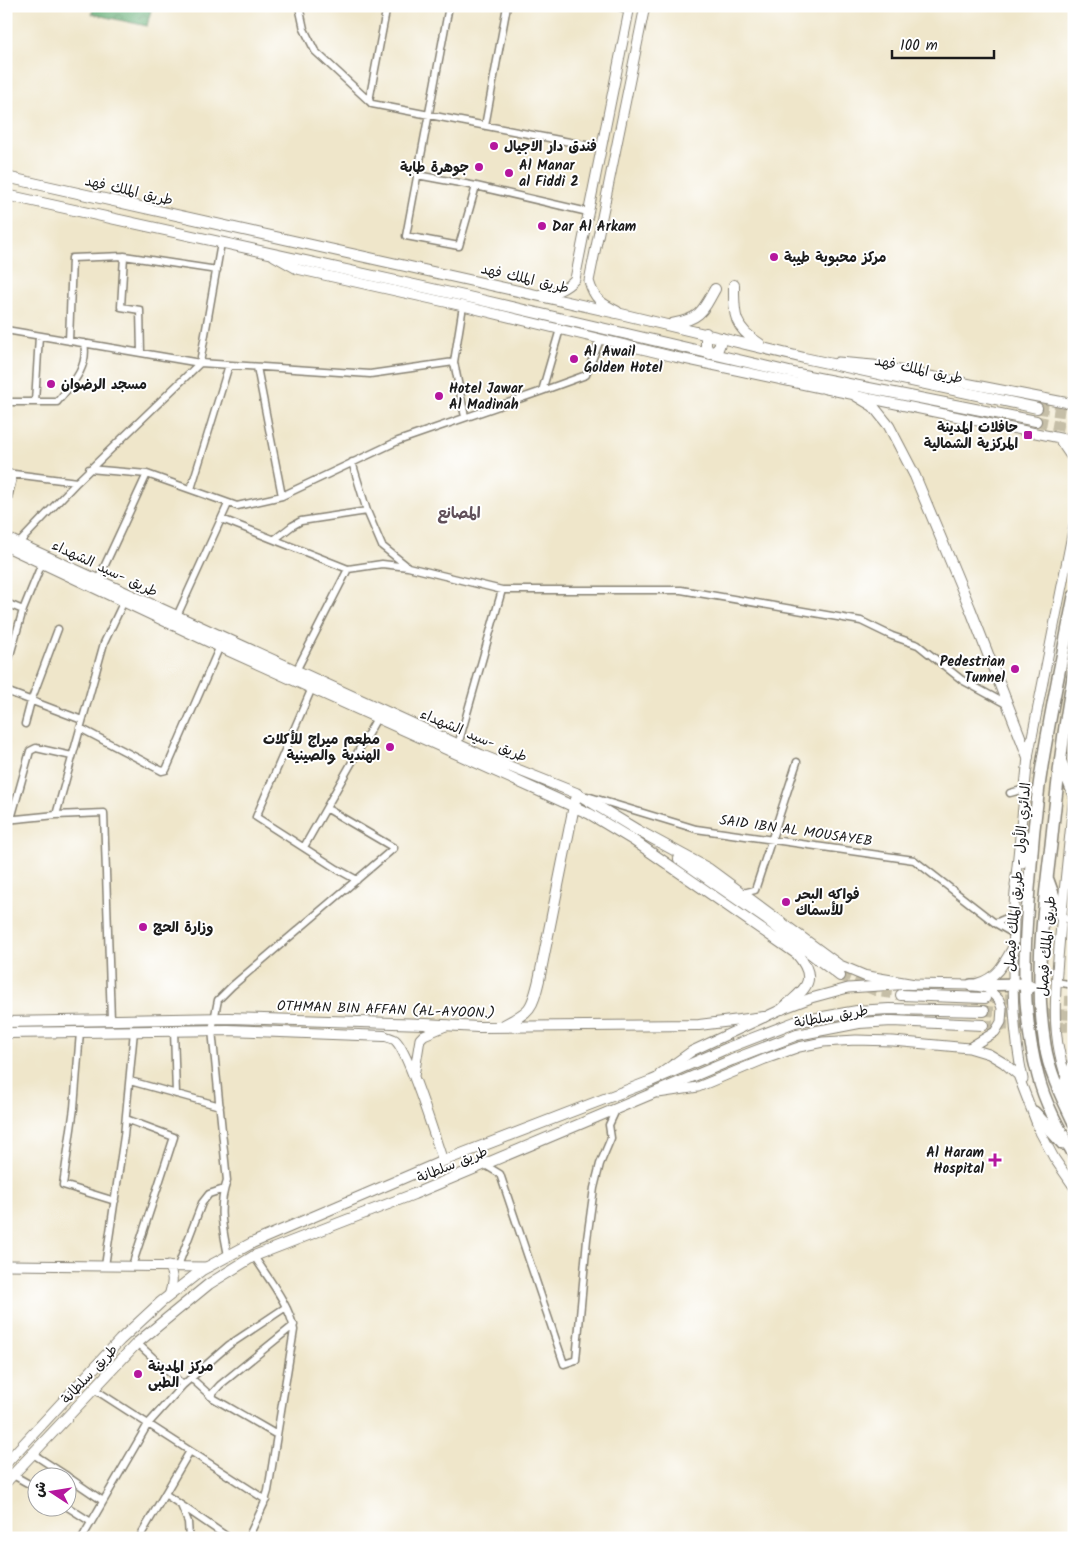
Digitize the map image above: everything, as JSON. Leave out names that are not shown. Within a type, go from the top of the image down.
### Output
[{"type":"highway","name":"الدائري الأول - طريق الملك فيصل","points":[[1074,596],[1050,720],[1036,811],[1018,984],[1038,1077],[1053,1117],[1074,1155]]},
{"type":"highway","name":"الدائري الأول - طريق الملك فيصل","points":[[1074,672],[1064,723],[1043,912],[1040,998],[1045,1046],[1051,1070],[1069,1100],[1074,1123]]},
{"type":"highway","points":[[1060,760],[1074,795]]},
{"type":"highway","points":[[1036,811],[1055,809]]},
{"type":"highway","points":[[1047,877],[1061,916]]},
{"type":"highway","points":[[971,984],[1018,984],[1032,988],[1040,998]]},
{"type":"highway","points":[[1066,1080],[1069,1100]]},
{"type":"highway","points":[[1034,1112],[1074,1155]]},
{"type":"main road","points":[[621,314],[604,304],[593,294],[589,281],[645,6]]},
{"type":"main road","points":[[537,295],[559,291],[568,287],[575,279],[630,8]]},
{"type":"main road","name":"طريق الملك فهد","points":[[6,177],[668,324],[804,358],[1037,408]]},
{"type":"main road","name":"طريق الملك فهد","points":[[6,195],[464,296],[710,354],[746,368],[798,374],[1036,421]]},
{"type":"main road","points":[[268,253],[297,269],[463,306],[600,340],[746,368],[824,388],[1074,441]]},
{"type":"main road","points":[[734,285],[734,310],[741,330],[751,339],[770,350]]},
{"type":"main road","points":[[668,324],[689,321],[699,313],[715,289]]},
{"type":"main road","points":[[706,333],[706,346],[710,354],[718,349],[722,338]]},
{"type":"main road","points":[[804,358],[873,365],[1072,402]]},
{"type":"main road","points":[[798,374],[824,388]]},
{"type":"main road","points":[[853,394],[873,406],[889,426],[915,476],[970,618],[1008,705],[1028,757]]},
{"type":"main road","points":[[1059,439],[1074,461]]},
{"type":"main road","points":[[1025,1091],[1016,1049],[1013,1007],[1018,984],[1014,946],[1016,886],[1028,757],[1074,524]]},
{"type":"main road","name":"طريق -سيد الشهداء","points":[[6,538],[458,745],[576,793],[637,830],[709,869],[839,965],[865,976],[912,984]]},
{"type":"main road","name":"طريق -سيد الشهداء","points":[[6,546],[124,602],[590,814],[633,840],[796,954],[806,964],[808,972],[807,982],[803,991],[782,1009]]},
{"type":"main road","points":[[501,1027],[524,1014],[533,1004],[576,793]]},
{"type":"main road","name":"طريق الملك فيصل","points":[[1066,1080],[1060,1061],[1054,1018],[1061,916],[1071,844],[1074,795]]},
{"type":"main road","points":[[1016,886],[1036,811]]},
{"type":"main road","points":[[637,830],[767,920],[840,976]]},
{"type":"main road","points":[[651,1082],[692,1051],[764,1017],[811,998],[848,988],[912,984],[971,984],[985,981],[997,974],[1014,946]]},
{"type":"main road","points":[[968,1048],[995,1032],[1000,1022],[1002,1008],[999,1000],[987,988],[971,984]]},
{"type":"main road","points":[[901,995],[985,998]]},
{"type":"main road","name":"طريق سلطانة","points":[[6,1463],[120,1340],[169,1296],[202,1270],[252,1243],[443,1161],[651,1082],[730,1047],[795,1022],[857,1011],[889,1009],[984,1011]]},
{"type":"main road","name":"OTHMAN BIN AFFAN (AL-AYOON.)","points":[[6,1022],[213,1018],[448,1025],[478,1028],[699,1025],[764,1017]]},
{"type":"main road","name":"طريق سلطانة","points":[[10,1478],[137,1343],[209,1284],[254,1256],[486,1165],[797,1035],[859,1023],[892,1021],[983,1024]]},
{"type":"main road","points":[[414,1077],[420,1040],[424,1034],[448,1025]]},
{"type":"main road","name":"OTHMAN BIN AFFAN (AL-AYOON.)","points":[[6,1033],[212,1030],[384,1036]]},
{"type":"main road","points":[[384,1036],[394,1039],[401,1049],[414,1077],[443,1161]]},
{"type":"main road","points":[[653,1094],[698,1087],[765,1059],[800,1047],[823,1042],[856,1040],[893,1041],[968,1048],[989,1054],[1004,1063],[1018,1075],[1034,1112],[1040,1132],[1054,1158],[1074,1187]]},
{"type":"main road","points":[[6,1265],[210,1267]]},
{"type":"main road","points":[[169,1296],[173,1279],[173,1266]]},
{"type":"street","points":[[299,6],[304,29],[315,51],[372,104],[601,148]]},
{"type":"street","points":[[369,101],[387,6]]},
{"type":"street","points":[[449,6],[406,236],[460,246],[476,186]]},
{"type":"street","points":[[485,126],[507,6]]},
{"type":"street","points":[[617,6],[630,8]]},
{"type":"street","points":[[417,175],[476,186],[588,212]]},
{"type":"street","points":[[18,544],[89,469],[200,363],[221,242]]},
{"type":"street","points":[[69,341],[72,258],[124,256],[216,270]]},
{"type":"street","points":[[124,256],[122,307],[140,310],[141,353]]},
{"type":"street","points":[[463,306],[454,362],[465,417]]},
{"type":"street","points":[[6,330],[200,363],[370,374],[454,362]]},
{"type":"street","points":[[542,391],[560,330]]},
{"type":"street","points":[[35,402],[39,336]]},
{"type":"street","points":[[89,469],[147,474],[237,506],[282,496],[398,440],[586,375],[600,340]]},
{"type":"street","points":[[6,402],[57,402],[81,372],[86,352],[84,343]]},
{"type":"street","points":[[191,489],[229,365]]},
{"type":"street","points":[[257,366],[282,496]]},
{"type":"street","points":[[352,462],[382,546],[408,567]]},
{"type":"street","points":[[6,473],[77,482]]},
{"type":"street","points":[[6,506],[14,474]]},
{"type":"street","points":[[98,580],[147,474]]},
{"type":"street","points":[[177,616],[228,504]]},
{"type":"street","points":[[275,539],[301,521],[368,511]]},
{"type":"street","points":[[222,519],[348,569],[382,564],[408,567],[502,590],[681,590],[860,621],[892,636],[918,645],[962,680],[1008,705]]},
{"type":"street","points":[[6,669],[8,654],[22,610],[42,563]]},
{"type":"street","points":[[296,671],[348,569]]},
{"type":"street","points":[[458,745],[502,590]]},
{"type":"street","points":[[56,815],[104,643],[124,602]]},
{"type":"street","points":[[6,603],[22,610]]},
{"type":"street","points":[[25,724],[31,701],[58,629]]},
{"type":"street","points":[[80,728],[162,771],[166,770],[220,646]]},
{"type":"street","points":[[312,688],[256,817],[357,880]]},
{"type":"street","points":[[6,690],[82,720]]},
{"type":"street","points":[[304,847],[378,718]]},
{"type":"street","points":[[72,756],[36,748],[30,751],[8,820],[56,815],[104,814],[111,1020]]},
{"type":"street","points":[[743,893],[755,890],[798,762]]},
{"type":"street","points":[[1010,793],[1025,788]]},
{"type":"street","name":"SAID IBN AL MOUSAYEB","points":[[576,793],[696,829],[914,860],[995,923],[1014,934]]},
{"type":"street","points":[[228,1256],[222,1219],[222,1198],[227,1181],[212,1030],[218,1000],[394,848],[326,808]]},
{"type":"street","points":[[995,923],[1014,915]]},
{"type":"street","points":[[1061,916],[1074,922]]},
{"type":"street","points":[[1056,982],[1074,985]]},
{"type":"street","points":[[174,1030],[176,1094]]},
{"type":"street","points":[[105,1266],[126,1119],[134,1031]]},
{"type":"street","points":[[80,1032],[74,1108],[63,1185],[114,1201]]},
{"type":"street","points":[[1066,1080],[1069,1065],[1074,1055]]},
{"type":"street","points":[[130,1081],[220,1106]]},
{"type":"street","points":[[486,1165],[500,1174],[564,1364],[576,1360],[587,1239],[594,1188],[600,1164],[611,1138],[609,1125],[616,1110]]},
{"type":"street","points":[[126,1119],[174,1137],[132,1266]]},
{"type":"street","points":[[173,1266],[202,1203],[209,1194],[224,1189]]},
{"type":"street","points":[[248,1538],[266,1500],[294,1330],[294,1325],[286,1307],[254,1256]]},
{"type":"street","points":[[82,1538],[148,1424],[191,1378],[229,1345],[286,1307]]},
{"type":"street","points":[[210,1396],[220,1385],[294,1325]]},
{"type":"street","points":[[137,1343],[183,1386]]},
{"type":"street","points":[[191,1378],[210,1396],[277,1435]]},
{"type":"street","points":[[94,1389],[266,1500]]},
{"type":"street","points":[[140,1538],[190,1451]]},
{"type":"street","points":[[33,1454],[51,1466]]},
{"type":"street","points":[[10,1478],[28,1485]]},
{"type":"street","points":[[78,1484],[103,1501]]},
{"type":"street","points":[[165,1494],[229,1538]]},
{"type":"street","points":[[181,1505],[188,1522],[189,1538]]},
{"type":"street","points":[[78,1514],[91,1522]]},
{"type":"green space","points":[[93,6],[152,6],[147,26],[92,14]]},
{"type":"tunnel","points":[[1037,408],[1074,413]]},
{"type":"tunnel","points":[[1036,421],[1067,427],[1074,431]]},
{"type":"tunnel","points":[[840,976],[878,992],[901,995]]},
{"type":"tunnel","points":[[990,998],[1074,1001]]},
{"type":"tunnel","points":[[984,1011],[1074,1015]]},
{"type":"tunnel","points":[[983,1025],[1074,1027]]},
{"type":"place","name":"فندق دار الاجيال","points":[[494,146]]},
{"type":"place","name":"جوهرة طابة","points":[[479,167]]},
{"type":"place","name":"Al Manar al Fiddi 2","points":[[509,173]]},
{"type":"place","name":"Dar Al Arkam","points":[[542,226]]},
{"type":"place","name":"مركز محبوبة طيبة","points":[[774,257]]},
{"type":"place","name":"Al Awail Golden Hotel","points":[[574,359]]},
{"type":"place","name":"مسجد الرضوان","points":[[51,384]]},
{"type":"place","name":"Hotel Jawar Al Madinah","points":[[439,396]]},
{"type":"place","name":"حافلات المدينة المركزية الشمالية","points":[[1028,435]]},
{"type":"place","name":"Pedestrian Tunnel","points":[[1015,669]]},
{"type":"place","name":"مطعم ميراج للأكلات الهندية والصينية","points":[[390,747]]},
{"type":"place","name":"فواكه البحر للأسماك","points":[[786,902]]},
{"type":"place","name":"وزارة الحج","points":[[143,927]]},
{"type":"place","name":"Al Haram Hospital","points":[[995,1160]]},
{"type":"place","name":"مرکز المدینة الطبی","points":[[138,1374]]},
{"type":"district","name":"المصانع","points":[[459,513]]}]
